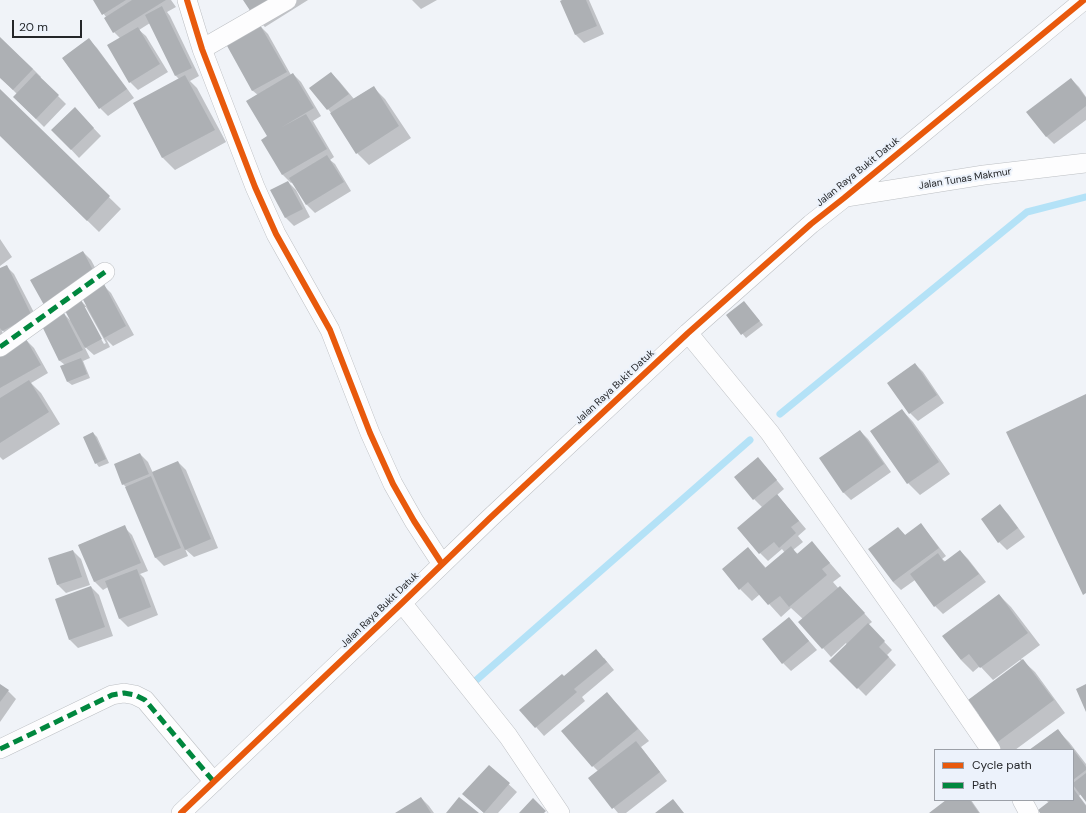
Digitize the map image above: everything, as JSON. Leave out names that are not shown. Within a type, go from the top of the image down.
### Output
[{"type":"street","points":[[188,0],[202,48],[255,187],[276,234],[330,330],[370,433],[393,484],[414,521],[442,564]]},
{"type":"street","points":[[202,48],[287,0]]},
{"type":"street","name":"Jalan Raya Bukit Datuk","points":[[180,813],[496,512],[688,333],[811,224],[1084,0]]},
{"type":"street","name":"Jalan Tunas Makmur","points":[[844,198],[984,175],[1086,162]]},
{"type":"street","points":[[0,347],[105,272]]},
{"type":"street","points":[[688,333],[770,434],[990,749]]},
{"type":"street","points":[[402,603],[508,736],[560,813]]},
{"type":"street","points":[[0,749],[112,695],[124,693],[135,695],[146,700],[214,782]]},
{"type":"street","points":[[1023,801],[1029,813]]},
{"type":"building","points":[[93,0],[126,0],[102,15]]},
{"type":"building","points":[[132,0],[166,0],[113,33],[104,18]]},
{"type":"building","points":[[243,0],[277,0],[253,15]]},
{"type":"building","points":[[586,0],[597,26],[575,35],[560,1]]},
{"type":"building","points":[[162,6],[192,68],[175,76],[145,15]]},
{"type":"building","points":[[260,25],[287,72],[252,91],[226,44]]},
{"type":"building","points":[[138,27],[160,64],[129,83],[107,45]]},
{"type":"building","points":[[0,37],[33,69],[13,90],[0,78]]},
{"type":"building","points":[[89,38],[127,89],[99,109],[62,58]]},
{"type":"building","points":[[331,72],[349,94],[327,110],[309,88]]},
{"type":"building","points":[[36,73],[59,95],[36,119],[13,97]]},
{"type":"building","points":[[293,73],[314,108],[282,127],[306,114],[327,149],[282,175],[261,140],[267,136],[246,101]]},
{"type":"building","points":[[185,75],[215,130],[162,158],[133,103]]},
{"type":"building","points":[[1071,78],[1086,98],[1086,106],[1046,137],[1026,112]]},
{"type":"building","points":[[374,86],[399,126],[356,154],[330,113]]},
{"type":"building","points":[[0,89],[110,196],[87,221],[0,136]]},
{"type":"building","points":[[75,107],[94,128],[71,150],[51,130]]},
{"type":"building","points":[[327,155],[344,182],[306,205],[289,178]]},
{"type":"building","points":[[288,181],[303,209],[285,218],[270,190]]},
{"type":"building","points":[[83,251],[96,276],[44,305],[30,280]]},
{"type":"building","points":[[7,265],[32,316],[2,331],[0,328],[0,268]]},
{"type":"building","points":[[104,284],[126,326],[104,338],[81,296]]},
{"type":"building","points":[[80,298],[102,339],[85,348],[63,307]]},
{"type":"building","points":[[744,301],[760,321],[741,335],[726,315]]},
{"type":"building","points":[[64,313],[83,350],[59,361],[41,324]]},
{"type":"building","points":[[26,339],[41,365],[0,388],[0,354]]},
{"type":"building","points":[[81,358],[87,374],[67,382],[60,366]]},
{"type":"building","points":[[915,363],[937,395],[909,414],[887,383]]},
{"type":"building","points":[[29,380],[49,412],[0,443],[0,398]]},
{"type":"building","points":[[1086,394],[1086,593],[1083,595],[1006,432]]},
{"type":"building","points":[[902,409],[939,462],[907,484],[870,431]]},
{"type":"building","points":[[860,430],[884,464],[843,493],[819,458]]},
{"type":"building","points":[[93,432],[106,459],[95,464],[83,437]]},
{"type":"building","points":[[140,453],[149,474],[122,485],[114,464]]},
{"type":"building","points":[[758,457],[777,480],[753,500],[734,477]]},
{"type":"building","points":[[178,461],[211,539],[185,550],[152,472]]},
{"type":"building","points":[[151,476],[181,548],[155,558],[125,487]]},
{"type":"building","points":[[777,494],[799,521],[791,527],[796,533],[779,548],[774,542],[759,554],[737,528]]},
{"type":"building","points":[[1000,504],[1018,528],[998,543],[981,519]]},
{"type":"building","points":[[921,523],[939,548],[893,582],[868,549],[898,527],[905,535]]},
{"type":"building","points":[[125,525],[141,563],[94,582],[78,545]]},
{"type":"building","points":[[812,541],[830,563],[822,569],[827,575],[789,607],[780,596],[768,605],[748,582],[739,590],[722,569],[748,547],[765,568],[791,546],[797,554]]},
{"type":"building","points":[[73,550],[82,577],[57,585],[48,558]]},
{"type":"building","points":[[960,550],[979,574],[934,607],[910,574],[938,553],[944,562]]},
{"type":"building","points":[[137,569],[151,607],[119,619],[105,581]]},
{"type":"building","points":[[91,586],[105,627],[69,640],[55,599]]},
{"type":"building","points":[[840,586],[865,613],[822,649],[798,622]]},
{"type":"building","points":[[999,594],[1028,633],[980,668],[969,654],[961,660],[942,636]]},
{"type":"building","points":[[789,617],[809,641],[782,664],[762,639]]},
{"type":"building","points":[[868,623],[885,641],[879,647],[889,657],[857,689],[829,661]]},
{"type":"building","points":[[596,649],[607,662],[574,689],[577,692],[535,728],[519,710],[562,674],[564,676]]},
{"type":"building","points":[[1023,659],[1054,700],[991,747],[971,721],[979,715],[968,700]]},
{"type":"building","points":[[0,684],[9,690],[0,702]]},
{"type":"building","points":[[1086,684],[1086,712],[1076,689]]},
{"type":"building","points":[[607,692],[638,729],[592,767],[561,731]]},
{"type":"building","points":[[1058,729],[1073,749],[1030,749]]},
{"type":"building","points":[[636,741],[660,772],[612,809],[588,778]]},
{"type":"building","points":[[1074,751],[1086,767],[1086,770],[1074,779]]},
{"type":"building","points":[[489,765],[510,783],[484,813],[462,794]]},
{"type":"building","points":[[1086,773],[1086,802],[1074,786],[1074,782]]},
{"type":"building","points":[[1074,789],[1086,806],[1086,813],[1040,813],[1038,810],[1050,801],[1074,801]]},
{"type":"building","points":[[421,797],[431,813],[395,813]]},
{"type":"building","points":[[459,797],[479,813],[446,813]]},
{"type":"building","points":[[533,798],[546,811],[544,813],[519,813]]},
{"type":"building","points":[[673,799],[684,813],[655,813]]},
{"type":"building","points":[[945,801],[971,801],[979,813],[929,813]]},
{"type":"waterway","points":[[780,414],[1027,212],[1086,197]]},
{"type":"waterway","points":[[473,683],[750,440]]},
{"type":"marked path","points":[[0,347],[105,272]]},
{"type":"marked path","points":[[0,749],[112,695],[124,693],[135,695],[145,700],[214,782]]},
{"type":"cycle path","points":[[187,0],[202,49],[255,187],[276,234],[330,330],[370,433],[393,484],[414,521],[442,564]]},
{"type":"cycle path","points":[[181,813],[490,518],[688,333],[811,224],[1084,0]]}]
